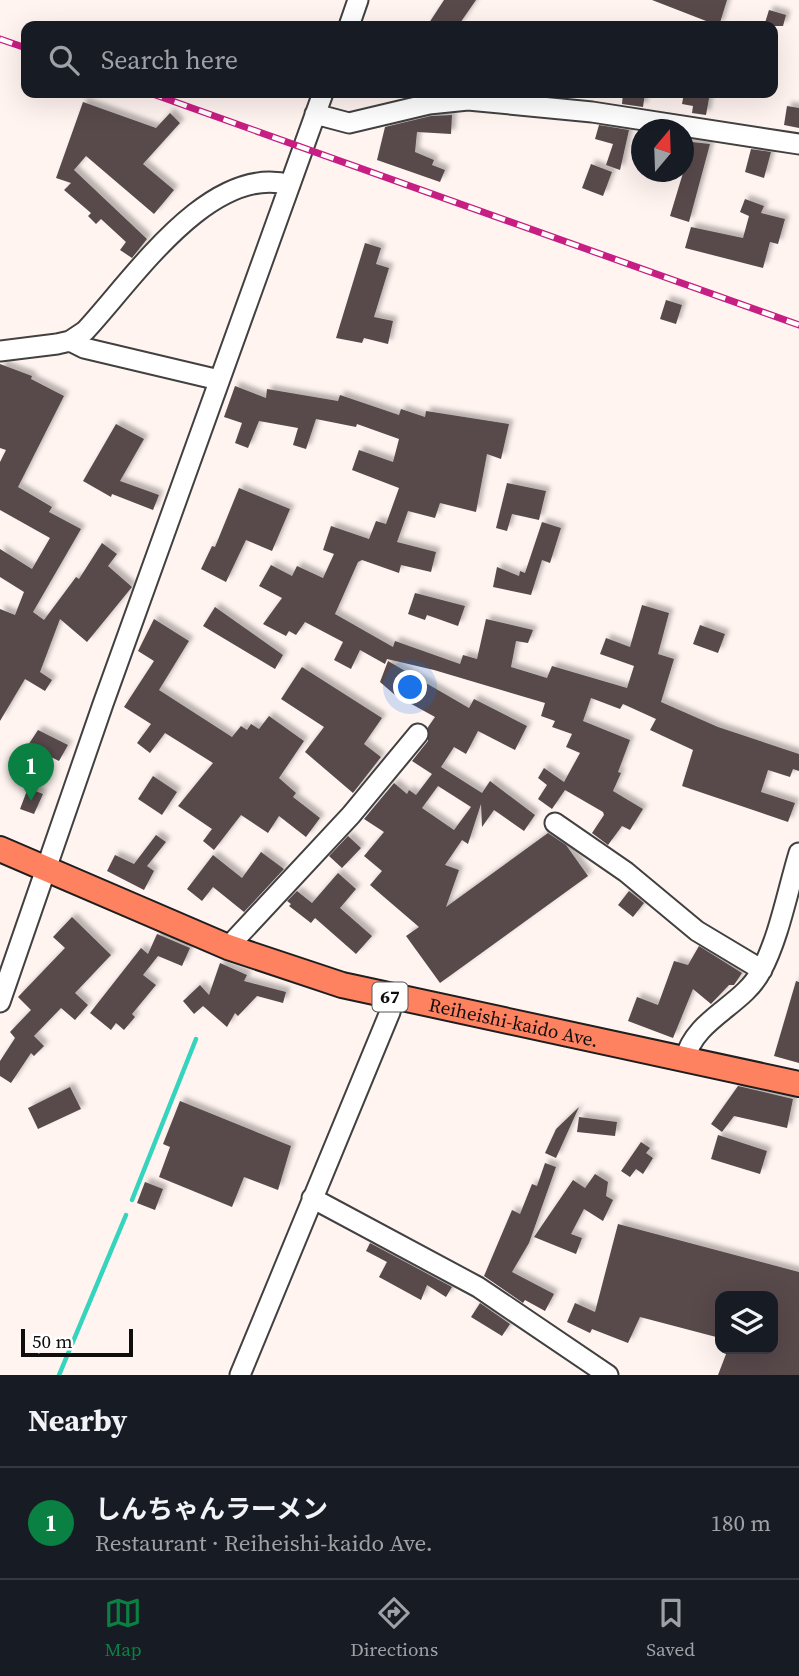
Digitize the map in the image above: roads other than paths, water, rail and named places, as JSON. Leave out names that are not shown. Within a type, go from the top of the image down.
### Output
[{"type":"main road","name":"Reiheishi-kaido Ave.","points":[[0,849],[228,947],[332,982],[799,1084]]},
{"type":"street","points":[[351,21],[358,0]]},
{"type":"street","points":[[0,1002],[44,870],[321,98]]},
{"type":"street","points":[[315,114],[349,123],[429,104],[468,100],[604,114],[799,144]]},
{"type":"street","points":[[0,351],[70,341],[85,331],[158,249],[196,213],[249,184],[272,180],[290,185]]},
{"type":"street","points":[[70,341],[84,348],[219,380]]},
{"type":"street","points":[[228,947],[351,815],[418,734]]},
{"type":"street","points":[[555,823],[625,872],[697,932],[762,970]]},
{"type":"street","points":[[685,1059],[688,1045],[698,1032],[762,970],[799,853]]},
{"type":"street","points":[[240,1375],[394,997]]},
{"type":"street","points":[[312,1198],[478,1287],[608,1375]]},
{"type":"waterway","points":[[132,1200],[196,1039]]},
{"type":"waterway","points":[[59,1375],[126,1215]]},
{"type":"railway","points":[[0,39],[21,46]]},
{"type":"railway","points":[[164,98],[799,325]]},
{"type":"place","name":"しんちゃんラーメン","points":[[31,801]]}]
